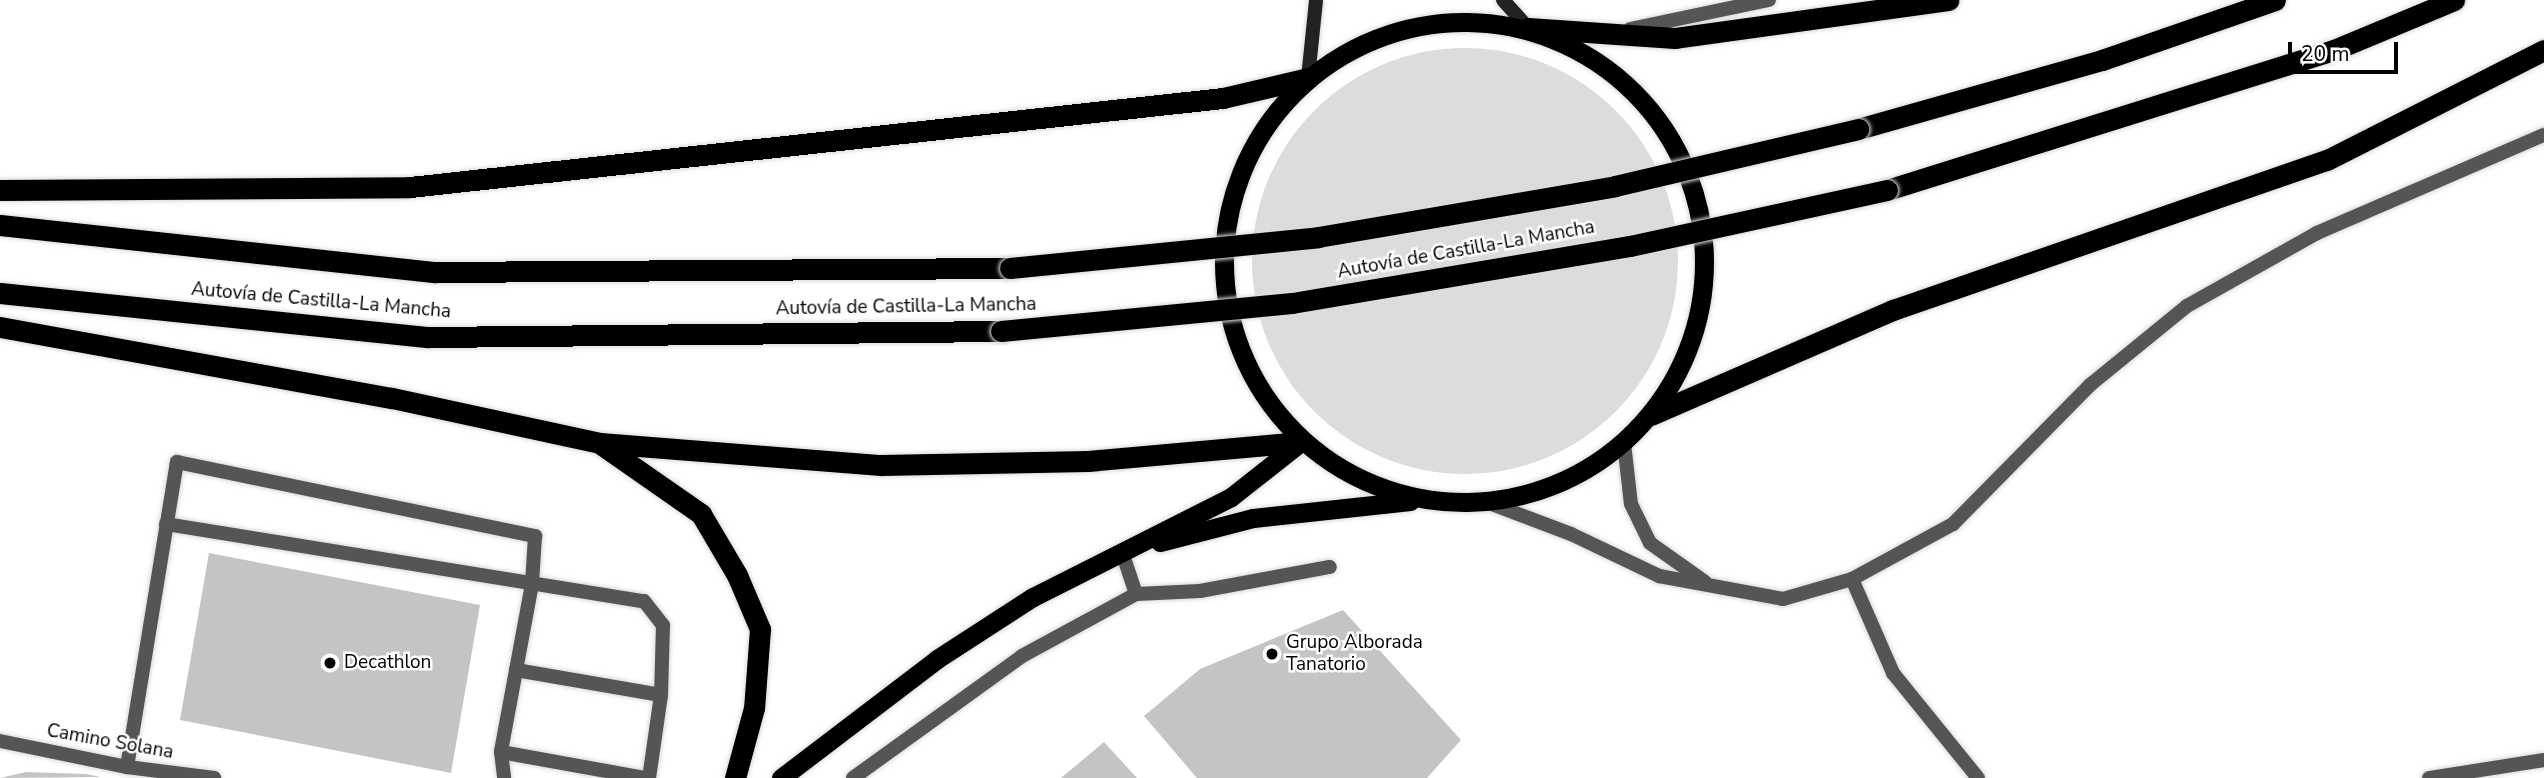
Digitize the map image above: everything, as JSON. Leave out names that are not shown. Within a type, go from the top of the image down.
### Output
[{"type":"highway","points":[[1427,501],[1360,480],[1301,442],[1250,377],[1224,299],[1226,217],[1254,141],[1308,78],[1342,52],[1382,34],[1455,20],[1675,38],[1948,0]]},
{"type":"highway","name":"Autovía de Castilla-La Mancha","points":[[0,225],[435,272],[1010,268],[1318,237],[1615,186],[1857,129],[2102,60],[2274,0]]},
{"type":"highway","name":"Autovía de Castilla-La Mancha","points":[[0,293],[429,337],[1001,331],[1292,303],[1630,246],[1887,190],[2333,50],[2454,0]]},
{"type":"highway","points":[[1122,552],[1253,518],[1351,504],[1427,501],[1489,503],[1561,483],[1624,443],[1651,415],[1689,351],[1695,326],[1706,277],[1699,203],[1670,134],[1621,77],[1577,48],[1528,28]]},
{"type":"highway","points":[[1651,415],[1893,310],[2327,160],[2544,50]]},
{"type":"highway","points":[[0,190],[410,187],[1223,98],[1308,78]]},
{"type":"highway","points":[[0,327],[392,398],[600,443],[881,466],[1088,461],[1301,442]]},
{"type":"highway","points":[[781,778],[937,659],[1033,597],[1231,498],[1301,442]]},
{"type":"highway","points":[[600,443],[701,514],[737,575],[760,629],[754,708],[735,778]]},
{"type":"main road","points":[[1308,78],[1316,0]]},
{"type":"main road","points":[[1503,0],[1528,28]]},
{"type":"street","points":[[1610,33],[1769,0]]},
{"type":"street","points":[[1489,503],[1571,534],[1659,576],[1783,599],[1852,579],[1953,524],[2090,385],[2186,306],[2317,233],[2544,135]]},
{"type":"street","points":[[1624,443],[1631,504],[1650,543],[1709,585]]},
{"type":"street","points":[[127,767],[177,462],[535,536],[532,584],[501,752],[504,778]]},
{"type":"street","points":[[166,524],[644,601],[663,625],[661,695],[648,778],[501,752]]},
{"type":"street","points":[[1122,552],[1136,594]]},
{"type":"street","points":[[853,778],[1022,656],[1136,594],[1200,591],[1330,567]]},
{"type":"street","points":[[1852,579],[1893,673],[1978,778]]},
{"type":"street","points":[[516,670],[661,695]]},
{"type":"street","name":"Camino Solana","points":[[0,741],[127,767],[214,778]]},
{"type":"street","points":[[2429,778],[2544,761]]},
{"type":"shaded area","points":[[1465,48],[1506,52],[1546,65],[1583,84],[1615,111],[1642,143],[1661,180],[1674,220],[1678,261],[1674,302],[1661,342],[1642,379],[1615,411],[1583,438],[1546,457],[1506,470],[1465,474],[1424,470],[1384,457],[1347,438],[1315,411],[1288,379],[1269,342],[1256,302],[1252,261],[1256,220],[1269,180],[1288,143],[1315,111],[1347,84],[1384,65],[1424,52]]},
{"type":"building","name":"Decathlon","points":[[209,553],[480,605],[451,773],[180,720]]},
{"type":"building","points":[[1343,610],[1461,740],[1427,778],[1197,778],[1144,716],[1200,669]]},
{"type":"building","points":[[1104,742],[1137,778],[1061,778]]},
{"type":"building","points":[[26,772],[87,774],[100,777],[0,778]]},
{"type":"place","name":"Grupo Alborada Tanatorio","points":[[1272,654]]},
{"type":"place","name":"Decathlon","points":[[330,663]]}]
